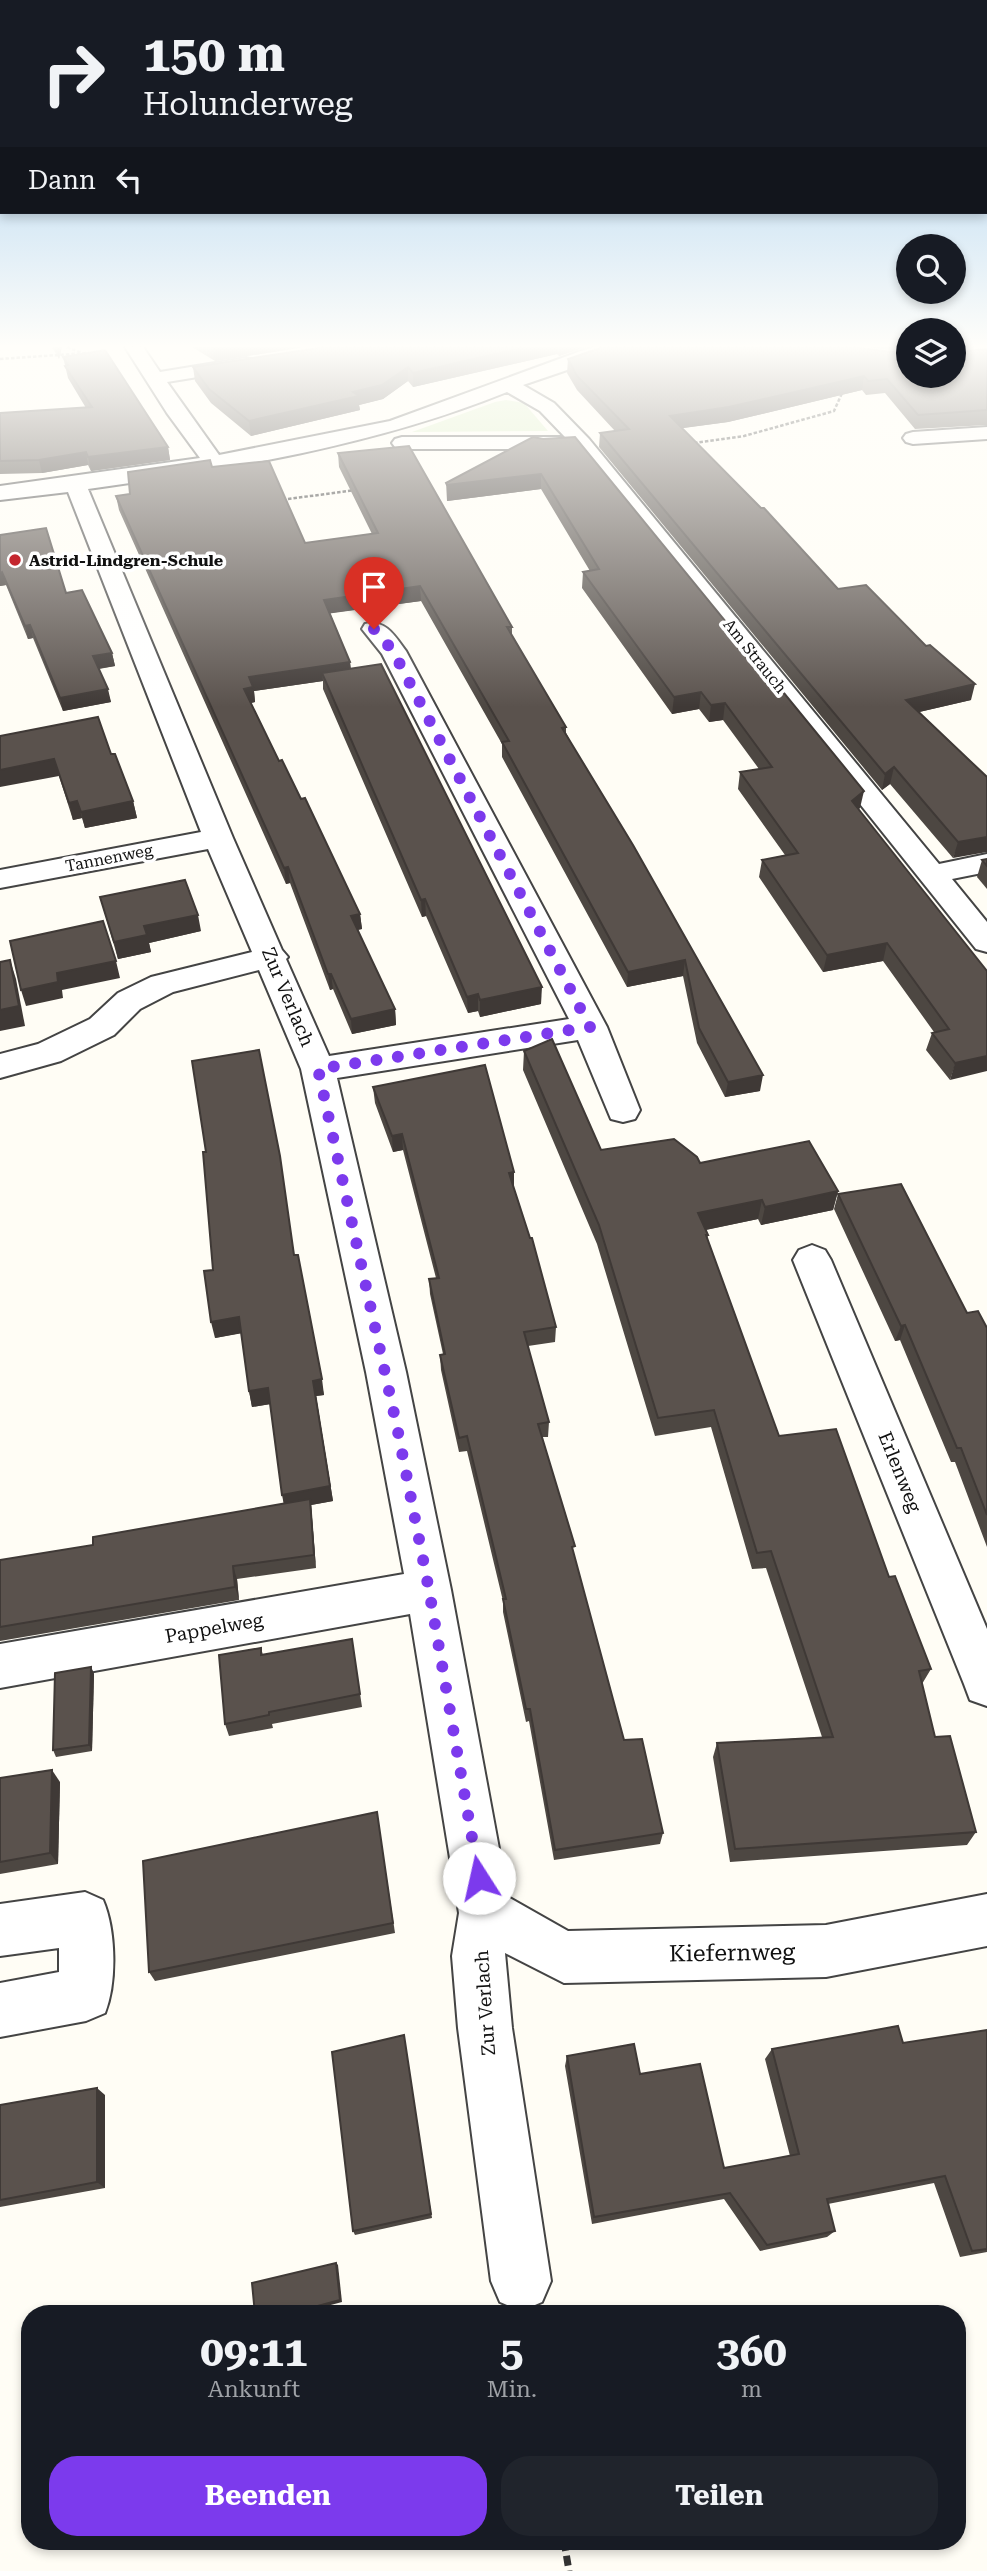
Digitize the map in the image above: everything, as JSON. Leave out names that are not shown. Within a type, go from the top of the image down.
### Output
[{"type":"street","points":[[0,493],[76,485],[184,467]]},
{"type":"street","name":"Am Strauch","points":[[601,467],[987,942]]},
{"type":"street","name":"Zur Verlach","points":[[76,485],[218,838],[318,1069],[386,1373],[429,1590],[485,1913],[478,1955],[485,2028],[521,2281]]},
{"type":"street","points":[[374,629],[393,651],[590,1027],[622,1110]]},
{"type":"street","name":"Tannenweg","points":[[0,879],[218,838]]},
{"type":"street","points":[[932,874],[987,863]]},
{"type":"street","points":[[0,1066],[49,1053],[102,1027],[128,1001],[162,984],[271,957]]},
{"type":"street","points":[[318,1069],[590,1027]]},
{"type":"street","name":"Erlenweg","points":[[812,1260],[987,1685]]},
{"type":"street","name":"Pappelweg","points":[[0,1666],[429,1590]]},
{"type":"street","name":"Kiefernweg","points":[[485,1913],[564,1957],[826,1951],[987,1920]]},
{"type":"street","points":[[0,1930],[85,1919],[86,1994],[0,2010]]},
{"type":"path","points":[[288,499],[366,489]]},
{"type":"path","points":[[566,2550],[569,2571]]},
{"type":"building","points":[[162,467],[272,467],[305,543],[378,533],[345,467],[421,467],[512,627],[507,627],[566,727],[562,728],[633,845],[763,1075],[728,1082],[699,1028],[685,960],[628,972],[502,742],[509,741],[420,586],[324,600],[350,662],[249,677],[253,687],[244,689],[279,761],[282,760],[301,799],[305,798],[360,914],[351,916],[395,1009],[351,1019],[331,974],[328,974],[288,867],[284,868],[116,496],[130,494],[128,472]]},
{"type":"building","points":[[476,467],[599,467],[864,791],[852,801],[987,971],[987,1056],[955,1063],[932,1033],[949,1029],[887,943],[827,955],[762,860],[798,853],[740,772],[772,767],[725,703],[711,705],[701,692],[674,697],[583,572],[599,569],[541,474],[446,483]]},
{"type":"building","points":[[628,467],[720,467],[764,508],[838,589],[866,585],[926,646],[930,645],[975,684],[906,700],[987,777],[987,837],[958,842],[894,767],[885,774]]},
{"type":"building","points":[[46,528],[66,593],[82,590],[112,653],[93,656],[108,689],[60,698],[30,625],[25,626],[2,572],[0,573],[0,535]]},
{"type":"building","points":[[381,664],[542,987],[480,1000],[478,994],[467,997],[425,899],[421,900],[322,673]]},
{"type":"building","points":[[98,717],[111,754],[115,754],[133,801],[81,812],[77,801],[69,803],[54,759],[0,770],[0,736]]},
{"type":"building","points":[[185,880],[198,915],[144,926],[147,935],[114,942],[100,897]]},
{"type":"building","points":[[103,921],[116,961],[57,973],[58,982],[21,990],[10,941]]},
{"type":"building","points":[[10,960],[19,1006],[0,1010],[0,962]]},
{"type":"building","points":[[552,1039],[601,1150],[674,1139],[697,1157],[700,1163],[809,1141],[838,1191],[765,1207],[762,1200],[698,1213],[779,1436],[836,1429],[889,1577],[895,1576],[931,1669],[919,1671],[935,1737],[950,1736],[976,1832],[735,1849],[717,1743],[833,1737],[771,1551],[757,1553],[714,1410],[658,1418],[599,1225],[524,1051]]},
{"type":"building","points":[[259,1050],[280,1156],[294,1255],[298,1255],[322,1379],[313,1381],[330,1486],[282,1495],[268,1388],[249,1391],[239,1317],[211,1322],[204,1271],[213,1270],[203,1152],[206,1152],[192,1061]]},
{"type":"building","points":[[485,1065],[514,1172],[509,1173],[532,1238],[556,1327],[524,1332],[549,1422],[538,1424],[575,1546],[572,1547],[624,1740],[642,1739],[663,1833],[555,1850],[530,1709],[526,1709],[503,1599],[506,1599],[467,1436],[459,1438],[440,1355],[445,1354],[429,1279],[439,1278],[402,1134],[392,1136],[373,1087]]},
{"type":"building","points":[[901,1184],[967,1313],[978,1311],[987,1328],[987,1515],[961,1448],[957,1448],[905,1325],[901,1326],[838,1194]]},
{"type":"building","points":[[310,1499],[314,1555],[233,1566],[235,1587],[0,1627],[0,1560],[93,1545],[93,1537]]},
{"type":"building","points":[[352,1639],[360,1694],[269,1712],[269,1715],[225,1724],[219,1655],[261,1648],[261,1655]]},
{"type":"building","points":[[91,1667],[89,1745],[53,1750],[55,1673]]},
{"type":"building","points":[[52,1770],[50,1853],[0,1862],[0,1778]]},
{"type":"building","points":[[377,1812],[393,1923],[149,1972],[143,1861]]},
{"type":"building","points":[[898,2026],[903,2043],[987,2030],[987,2249],[972,2251],[945,2176],[827,2199],[835,2231],[767,2245],[730,2193],[594,2217],[567,2056],[634,2044],[640,2074],[700,2064],[724,2168],[799,2154],[772,2049]]},
{"type":"building","points":[[404,2035],[431,2214],[353,2231],[332,2052]]},
{"type":"building","points":[[97,2088],[97,2182],[0,2200],[0,2105]]},
{"type":"building","points":[[336,2263],[340,2300],[321,2305],[254,2305],[252,2283]]},
{"type":"place","name":"Astrid-Lindgren-Schule","points":[[15,560]]},
{"type":"route","points":[[374,629],[393,651],[590,1027],[318,1069],[397,1427],[429,1590],[479,1878]]}]
